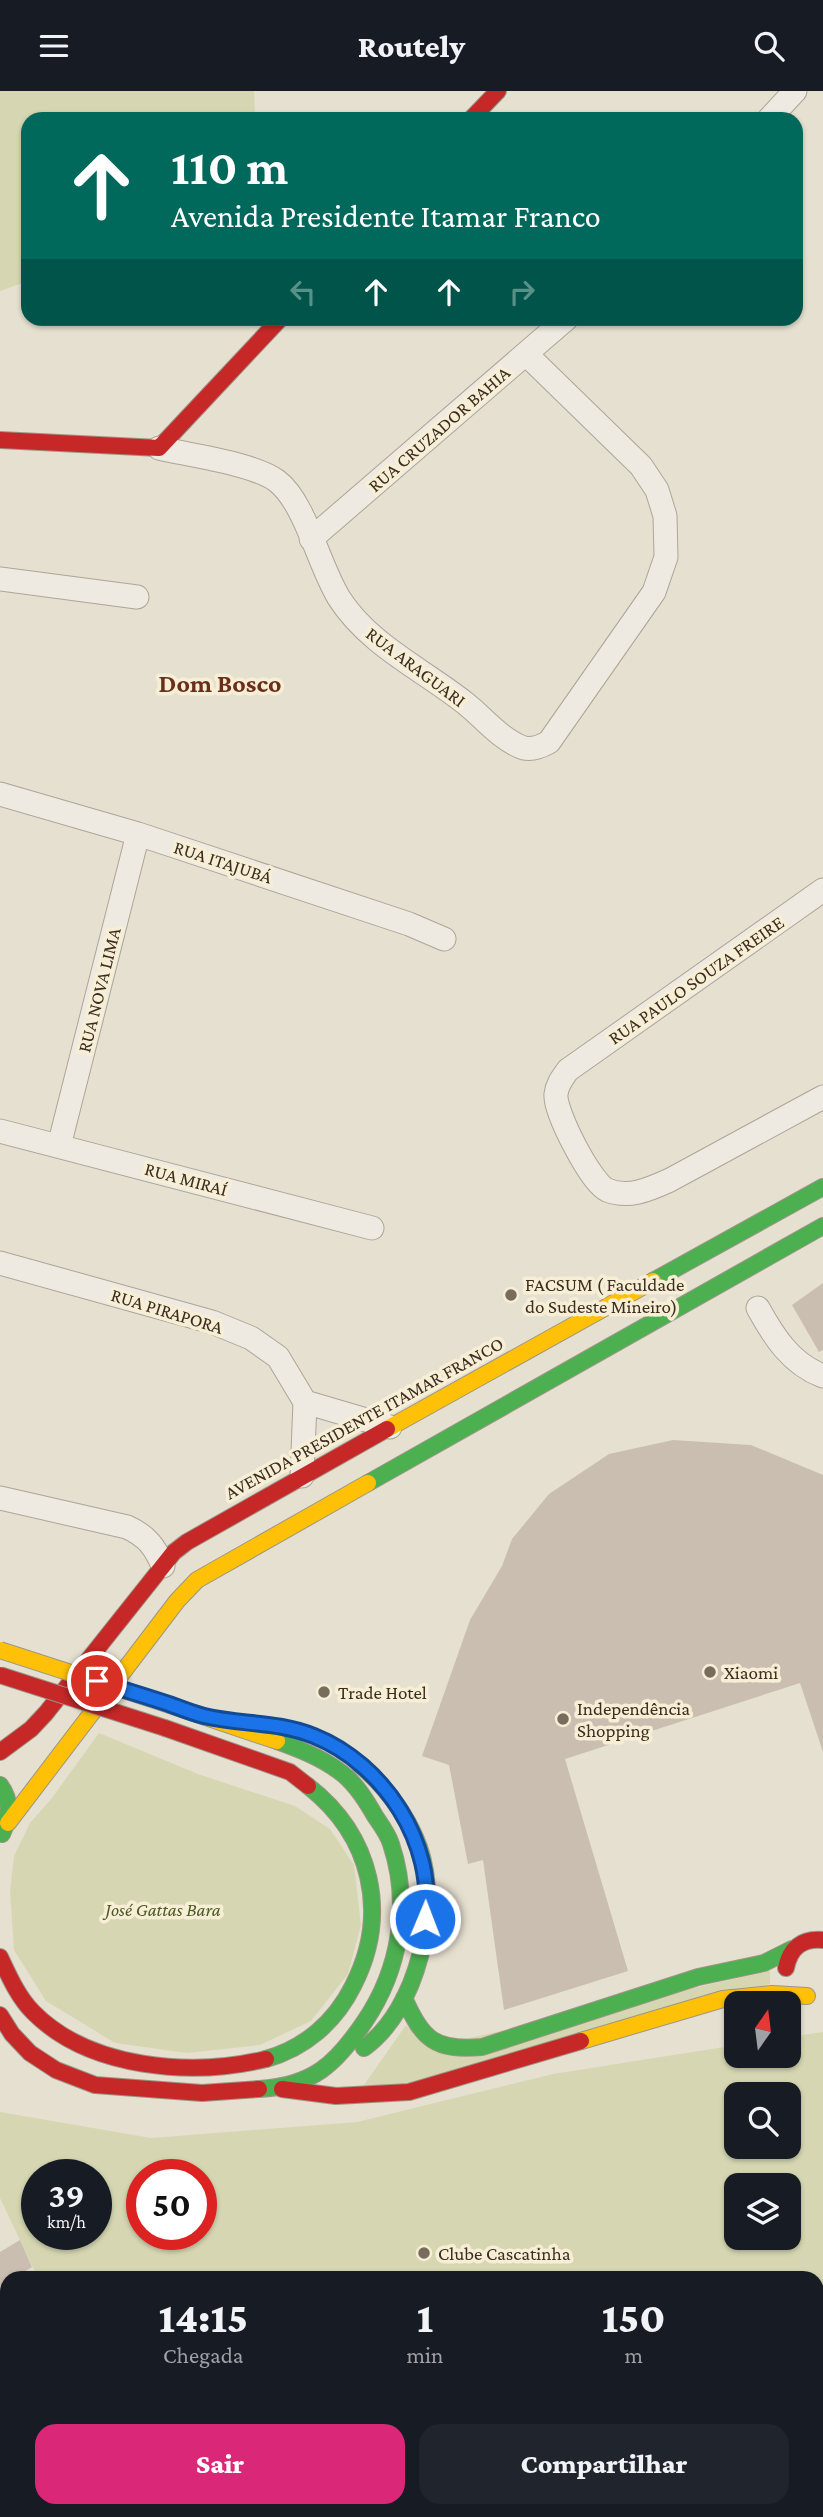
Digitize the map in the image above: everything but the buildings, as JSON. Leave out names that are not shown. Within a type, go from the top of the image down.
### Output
[{"type":"main road","points":[[478,112],[498,91]]},
{"type":"main road","points":[[159,449],[273,326]]},
{"type":"main road","name":"RUA ARAGUARI","points":[[0,440],[159,449]]},
{"type":"main road","points":[[10,456],[25,443]]},
{"type":"main road","name":"AVENIDA PRESIDENTE ITAMAR FRANCO","points":[[0,1752],[31,1730],[47,1713],[174,1552],[187,1542],[823,1187]]},
{"type":"main road","points":[[4,1830],[177,1601],[197,1580],[823,1226]]},
{"type":"main road","points":[[0,1650],[305,1751],[341,1772],[363,1795],[391,1842],[402,1895],[401,1928],[386,1983],[373,2009],[346,2049],[333,2063]]},
{"type":"main road","points":[[0,1675],[290,1772],[308,1784],[333,1808],[357,1844],[368,1870],[375,1913],[366,1960],[356,1983],[337,2012],[300,2045],[266,2061],[248,2065],[145,2066],[103,2056],[63,2037],[37,2017],[15,1988],[0,1957]]},
{"type":"main road","points":[[204,1716],[278,1725]]},
{"type":"main road","points":[[0,2015],[12,2034],[30,2053],[56,2070],[95,2085],[202,2093],[277,2088],[300,2082],[369,2045],[395,2016],[415,1976],[428,1903],[419,1847],[406,1821],[386,1791],[369,1772],[343,1752]]},
{"type":"main road","points":[[0,1784],[9,1800],[4,1830]]},
{"type":"main road","points":[[404,1998],[422,2033],[438,2046],[460,2050],[482,2047],[698,1976],[764,1963],[807,1940],[823,1940]]},
{"type":"main road","points":[[792,1949],[786,1967],[787,1977],[792,1985],[815,1995]]},
{"type":"main road","points":[[277,2088],[336,2096],[409,2092],[723,1999],[772,1994],[815,1995]]},
{"type":"street","points":[[776,112],[795,91]]},
{"type":"street","name":"RUA CRUZADOR BAHIA","points":[[311,539],[558,326]]},
{"type":"street","name":"RUA ARAGUARI","points":[[159,449],[254,469],[276,480],[292,496],[339,598],[368,633],[463,701],[509,739],[526,748],[541,747],[549,742],[654,592],[666,557],[665,516],[657,489],[641,466],[526,354]]},
{"type":"street","points":[[0,579],[137,597]]},
{"type":"street","name":"RUA ITAJUBÁ","points":[[0,794],[138,834],[409,924],[444,939]]},
{"type":"street","name":"RUA NOVA LIMA","points":[[59,1146],[138,834]]},
{"type":"street","name":"RUA PAULO SOUZA FREIRE","points":[[823,890],[568,1070],[555,1096],[559,1114],[593,1175],[605,1189],[625,1194],[646,1191],[670,1180],[823,1097]]},
{"type":"street","name":"RUA MIRAÍ","points":[[0,1131],[372,1228]]},
{"type":"street","name":"RUA PIRAPORA","points":[[0,1262],[212,1322],[251,1338],[278,1357],[305,1402]]},
{"type":"street","points":[[758,1308],[775,1339],[793,1358],[823,1376]]},
{"type":"street","points":[[302,1476],[305,1402],[390,1427]]},
{"type":"street","points":[[0,1498],[127,1527],[142,1534],[154,1546],[163,1566]]},
{"type":"green space","points":[[0,91],[254,91],[255,112],[21,112],[21,284],[0,291]]},
{"type":"green space","name":"José Gattas Bara","points":[[99,1733],[198,1774],[295,1806],[330,1829],[354,1865],[361,1925],[348,1974],[311,2021],[260,2045],[187,2053],[115,2043],[46,2001],[14,1950],[10,1891],[14,1856],[30,1823],[52,1798]]},
{"type":"green space","points":[[770,1971],[770,1984],[745,1991],[724,1991],[724,1997],[410,2086],[364,2085],[406,2025],[429,2047]]},
{"type":"green space","name":"Clube Cascatinha","points":[[823,2032],[823,2271],[35,2271],[25,2250],[112,2250],[112,2159],[21,2159],[21,2242],[0,2198],[0,2112],[151,2138],[357,2122],[553,2074],[724,2047],[724,2069],[802,2069],[802,2035]]},
{"type":"traffic: fast","points":[[653,1281],[823,1187]]},
{"type":"traffic: fast","points":[[368,1483],[823,1226]]},
{"type":"traffic: fast","points":[[259,2089],[278,2087],[309,2078],[333,2061],[344,2049],[365,2021],[387,1980],[399,1935],[401,1913],[397,1867],[391,1844],[360,1792],[345,1775],[332,1766],[277,1741]]},
{"type":"traffic: fast","points":[[360,1765],[387,1792],[408,1824],[419,1847],[425,1872],[427,1899],[426,1928],[411,1984],[383,2031],[364,2048]]},
{"type":"traffic: fast","points":[[0,1785],[8,1809],[2,1834]]},
{"type":"traffic: fast","points":[[266,2059],[306,2041],[328,2022],[353,1986],[371,1931],[372,1904],[360,1852],[347,1828],[330,1806],[308,1786]]},
{"type":"traffic: fast","points":[[404,1998],[418,2024],[433,2040],[453,2047],[482,2047],[698,1977],[764,1963],[792,1949]]},
{"type":"traffic: slow","points":[[387,1429],[653,1281]]},
{"type":"traffic: slow","points":[[8,1823],[177,1601],[197,1580],[368,1483]]},
{"type":"traffic: slow","points":[[0,1650],[170,1705]]},
{"type":"traffic: slow","points":[[170,1705],[277,1741]]},
{"type":"traffic: slow","points":[[581,2041],[723,1999],[772,1994],[807,1996]]},
{"type":"traffic: jam","points":[[478,112],[498,91]]},
{"type":"traffic: jam","points":[[0,440],[159,448],[273,326]]},
{"type":"traffic: jam","points":[[0,1752],[31,1729],[46,1713],[174,1552],[187,1542],[387,1429]]},
{"type":"traffic: jam","points":[[0,1675],[165,1728]]},
{"type":"traffic: jam","points":[[165,1728],[290,1772],[308,1786]]},
{"type":"traffic: jam","points":[[786,1968],[798,1946],[809,1941],[823,1940]]},
{"type":"traffic: jam","points":[[0,1957],[18,1993],[33,2012],[56,2031],[83,2046],[112,2057],[175,2067],[206,2067],[266,2059]]},
{"type":"traffic: jam","points":[[0,2015],[12,2034],[30,2053],[56,2070],[95,2085],[202,2093],[259,2089]]},
{"type":"traffic: jam","points":[[282,2089],[336,2096],[409,2092],[581,2041]]},
{"type":"place","name":"FACSUM ( Faculdade do Sudeste Mineiro)","points":[[511,1295]]},
{"type":"place","name":"Xiaomi","points":[[710,1672]]},
{"type":"place","name":"Trade Hotel","points":[[324,1692]]},
{"type":"place","name":"Independência Shopping","points":[[563,1719]]},
{"type":"place","name":"Clube Cascatinha","points":[[424,2253]]},
{"type":"district","name":"Dom Bosco","points":[[220,683]]},
{"type":"route","points":[[97,1681],[204,1716],[278,1725],[315,1736],[343,1752],[369,1772],[386,1791],[419,1847],[428,1903],[425,1919]]}]
